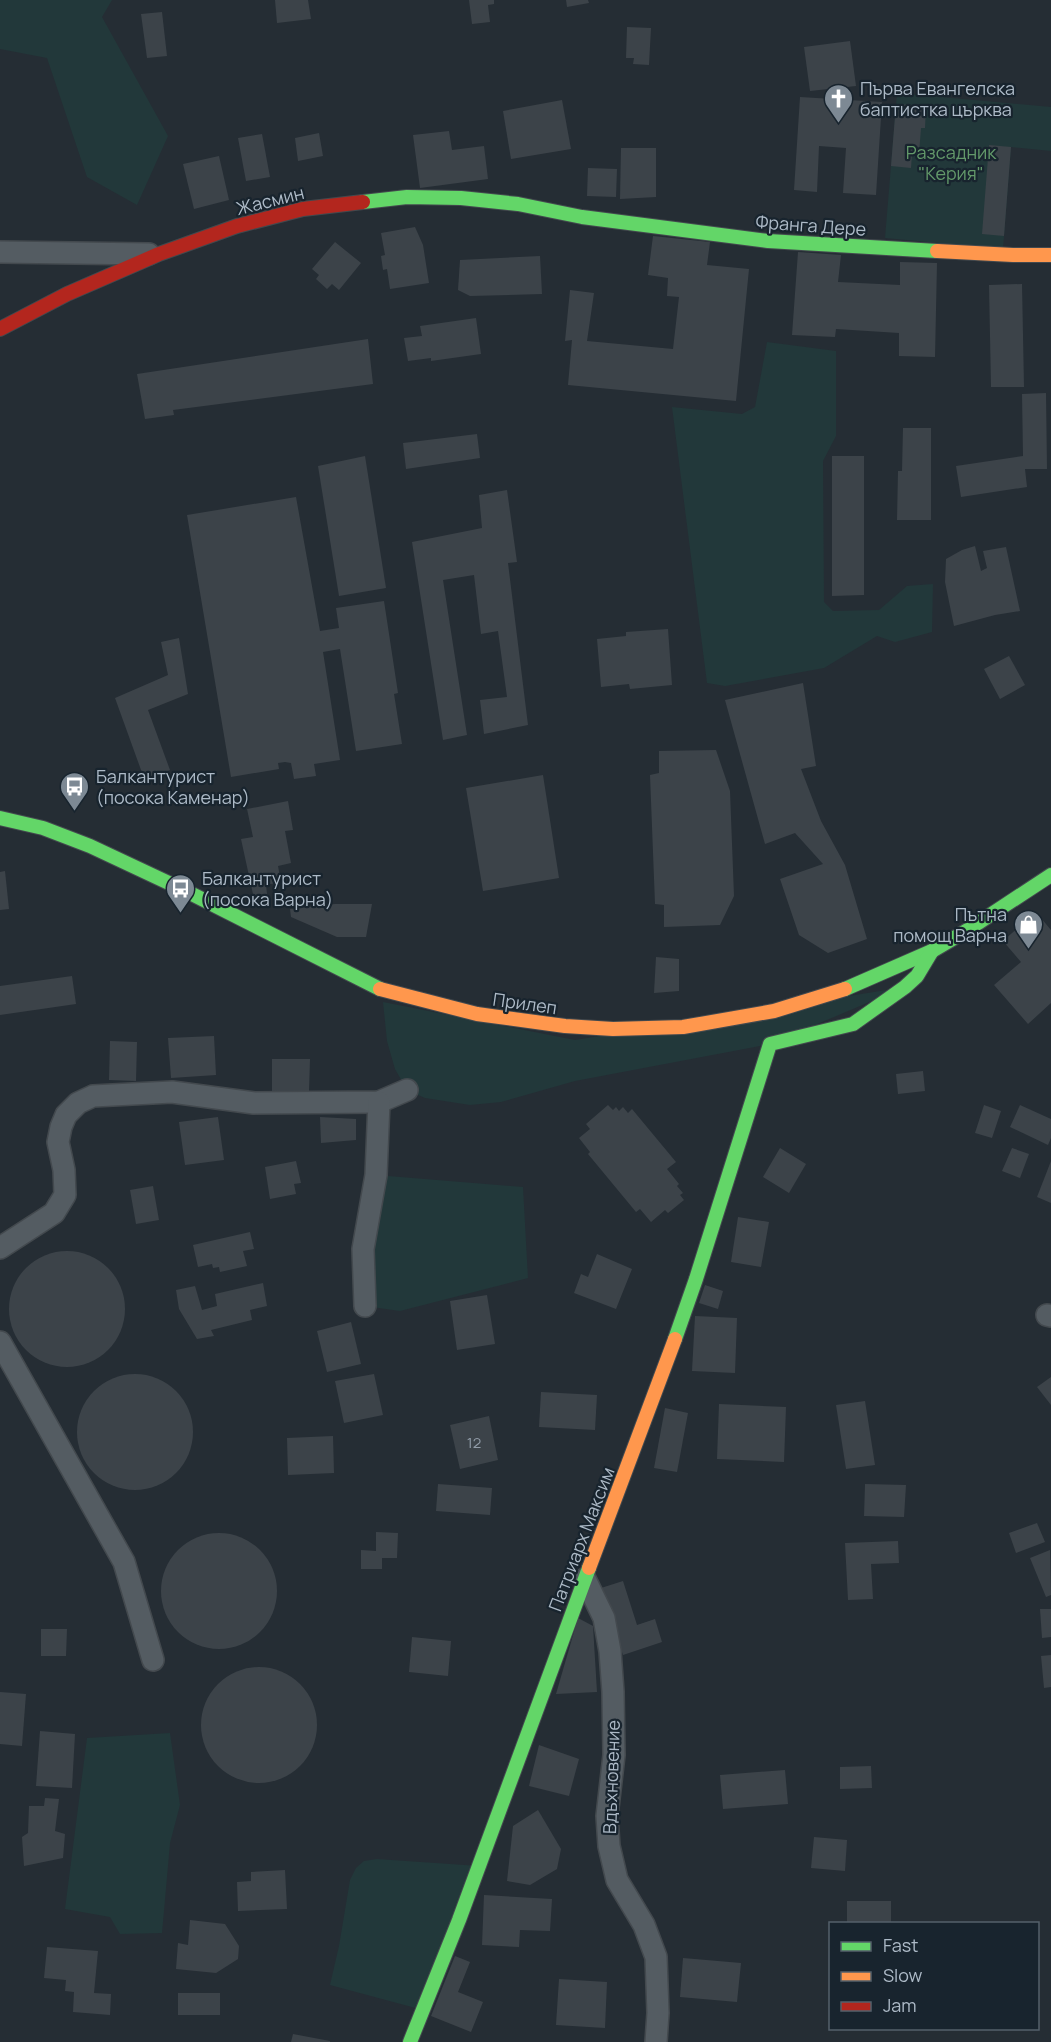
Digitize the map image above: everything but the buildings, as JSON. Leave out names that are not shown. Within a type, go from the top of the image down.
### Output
[{"type":"street","name":"Жасмин","points":[[0,329],[67,294],[159,254],[237,226],[303,209],[407,197],[461,198],[518,204],[569,214]]},
{"type":"street","name":"Франга Дере","points":[[569,214],[780,242],[1013,255],[1051,255]]},
{"type":"street","points":[[0,252],[159,254]]},
{"type":"street","name":"Прилеп","points":[[0,818],[43,828],[90,846],[188,892],[382,990],[431,1004],[488,1016],[613,1029],[683,1027],[774,1011],[836,992],[932,951],[1051,875]]},
{"type":"street","name":"Патриарх Максим","points":[[410,2042],[459,1920],[664,1371],[696,1279],[770,1044],[853,1024],[917,976],[932,951]]},
{"type":"street","points":[[0,1248],[54,1213],[64,1195],[64,1170],[58,1142],[61,1127],[66,1115],[78,1102],[93,1096],[172,1092],[254,1103],[379,1102],[407,1090]]},
{"type":"street","points":[[365,1305],[363,1249],[376,1174],[379,1102]]},
{"type":"street","points":[[0,1342],[124,1562],[153,1660]]},
{"type":"street","name":"Вдъхновение","points":[[585,1579],[604,1618],[610,1651],[614,1755],[607,1816],[609,1846],[617,1880],[644,1925],[656,1958],[658,2013],[656,2042]]},
{"type":"green space","points":[[0,0],[112,0],[102,17],[168,136],[137,205],[87,177],[47,58],[0,49]]},
{"type":"green space","name":"Разсадник \"Керия\"","points":[[897,93],[1051,107],[1051,151],[1011,147],[1003,249],[885,238]]},
{"type":"green space","points":[[767,342],[836,351],[836,436],[823,461],[824,602],[833,611],[879,610],[907,586],[933,584],[932,632],[895,642],[877,636],[824,668],[725,686],[707,683],[672,407],[742,414],[755,407]]},
{"type":"green space","points":[[905,987],[770,1044],[575,1081],[501,1102],[470,1105],[425,1098],[407,1090],[395,1069],[387,1041],[383,1002],[575,1040]]},
{"type":"green space","points":[[376,1175],[523,1187],[528,1278],[400,1311],[365,1306]]},
{"type":"green space","points":[[170,1733],[180,1805],[170,1843],[162,1933],[120,1934],[110,1917],[65,1909],[87,1738]]},
{"type":"green space","points":[[377,1859],[479,1866],[423,2010],[330,1985],[350,1880],[356,1868],[364,1861]]},
{"type":"traffic: fast","points":[[363,202],[407,197],[461,198],[518,204],[582,217],[768,241],[937,251]]},
{"type":"traffic: fast","points":[[0,818],[43,828],[90,846],[188,892],[380,989]]},
{"type":"traffic: fast","points":[[845,989],[932,951],[1051,875]]},
{"type":"traffic: fast","points":[[675,1339],[770,1044],[853,1024],[917,976],[932,951]]},
{"type":"traffic: fast","points":[[410,2042],[459,1920],[589,1568]]},
{"type":"traffic: slow","points":[[937,251],[1051,255]]},
{"type":"traffic: slow","points":[[380,989],[477,1014],[565,1026],[613,1029],[683,1027],[774,1011],[845,989]]},
{"type":"traffic: slow","points":[[589,1568],[675,1339]]},
{"type":"traffic: jam","points":[[0,329],[67,294],[159,254],[237,226],[303,209],[363,202]]},
{"type":"place","name":"Първа Евангелска баптистка църква","points":[[839,124]]},
{"type":"place","name":"Балкантурист (посока Каменар)","points":[[75,812]]},
{"type":"place","name":"Балкантурист (посока Варна)","points":[[181,914]]},
{"type":"place","name":"Пътна помощ Варна","points":[[1028,950]]}]
